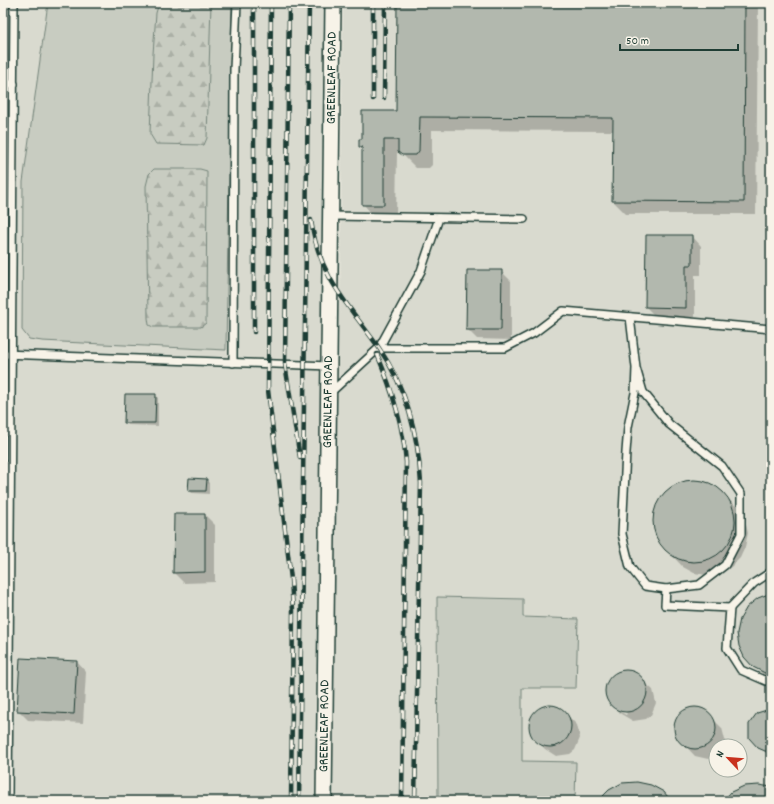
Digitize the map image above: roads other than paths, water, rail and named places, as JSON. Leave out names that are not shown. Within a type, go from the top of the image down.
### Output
[{"type":"street","name":"GREENLEAF ROAD","points":[[324,801],[333,3]]},
{"type":"lane","points":[[8,801],[14,3]]},
{"type":"lane","points":[[233,362],[234,77],[237,3]]},
{"type":"lane","points":[[3,84],[14,84]]},
{"type":"lane","points":[[331,216],[524,219]]},
{"type":"lane","points":[[329,394],[379,348],[421,271],[439,218]]},
{"type":"lane","points":[[379,348],[505,348],[534,333],[563,311],[771,329]]},
{"type":"lane","points":[[630,317],[636,368],[635,393],[628,427],[622,534],[630,567],[645,586],[666,589],[699,585],[725,565],[741,534],[741,494],[722,466],[668,424],[643,392],[636,368]]},
{"type":"lane","points":[[3,354],[330,366]]},
{"type":"lane","points":[[766,681],[741,670],[727,648],[730,608],[754,583],[771,572]]},
{"type":"lane","points":[[666,589],[665,605],[730,608]]},
{"type":"railway","points":[[254,3],[254,332]]},
{"type":"railway","points":[[271,3],[268,390],[291,579],[293,610],[291,801]]},
{"type":"railway","points":[[289,3],[285,364],[300,458]]},
{"type":"railway","points":[[299,801],[309,3]]},
{"type":"railway","points":[[373,3],[373,99]]},
{"type":"railway","points":[[384,98],[385,3]]},
{"type":"railway","points":[[311,220],[315,240],[328,274],[336,289],[389,364],[404,396],[414,430],[421,483],[415,801]]},
{"type":"railway","points":[[377,354],[396,407],[405,448],[406,462],[402,801]]}]
